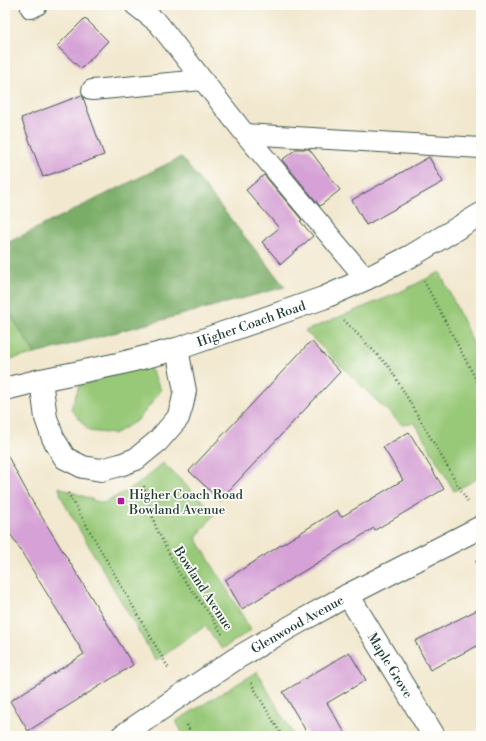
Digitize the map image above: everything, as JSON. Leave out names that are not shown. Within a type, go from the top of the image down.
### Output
[{"type":"street","name":"Higher Coach Road","points":[[5,389],[118,364],[177,349],[323,298],[411,256],[481,214]]},
{"type":"street","points":[[41,380],[46,418],[53,438],[65,458],[83,467],[101,470],[136,459],[158,441],[178,418],[185,391],[177,349]]},
{"type":"street","name":"Glenwood Avenue","points":[[122,736],[237,658],[348,595],[481,527]]},
{"type":"street","name":"Maple Grove","points":[[348,595],[434,736]]},
{"type":"lane","points":[[135,5],[158,23],[245,134],[366,278]]},
{"type":"lane","points":[[92,90],[202,80]]},
{"type":"lane","points":[[245,134],[481,148]]},
{"type":"path","points":[[411,256],[481,389]]},
{"type":"path","points":[[323,298],[390,368],[469,504]]},
{"type":"path","points":[[65,458],[67,491],[183,694]]},
{"type":"path","name":"Bowland Avenue","points":[[136,459],[156,528],[179,573],[211,616],[282,736]]},
{"type":"green space","points":[[181,157],[285,287],[35,354],[5,306],[5,244]]},
{"type":"green space","points":[[440,272],[481,360],[481,477],[454,491],[415,423],[402,425],[305,331],[398,293]]},
{"type":"green space","points":[[5,306],[35,354],[5,360]]},
{"type":"green space","points":[[142,363],[152,371],[161,390],[150,405],[138,420],[114,434],[89,431],[71,409],[79,386]]},
{"type":"green space","points":[[163,463],[215,513],[196,538],[251,630],[222,649],[205,626],[156,661],[68,510],[61,496],[59,487],[104,503],[136,486]]},
{"type":"green space","points":[[257,672],[294,736],[184,736],[176,721]]},
{"type":"building","points":[[85,18],[108,41],[81,69],[57,46]]},
{"type":"building","points":[[82,95],[104,155],[43,177],[21,118]]},
{"type":"building","points":[[296,149],[309,149],[340,190],[320,206],[282,160]]},
{"type":"building","points":[[429,157],[443,182],[366,225],[352,200]]},
{"type":"building","points":[[264,175],[302,220],[300,221],[313,236],[281,264],[262,242],[279,228],[246,190]]},
{"type":"building","points":[[311,341],[340,372],[220,500],[189,471]]},
{"type":"building","points":[[409,432],[444,489],[375,530],[374,528],[242,609],[225,580],[337,510],[341,517],[403,480],[383,447]]},
{"type":"building","points":[[5,451],[32,501],[133,665],[28,731],[10,701],[84,654],[5,525]]},
{"type":"building","points":[[481,608],[481,644],[430,670],[415,641]]},
{"type":"building","points":[[349,652],[366,680],[327,703],[347,736],[309,736],[283,692]]},
{"type":"place","name":"Higher Coach Road Bowland Avenue","points":[[121,501]]}]
